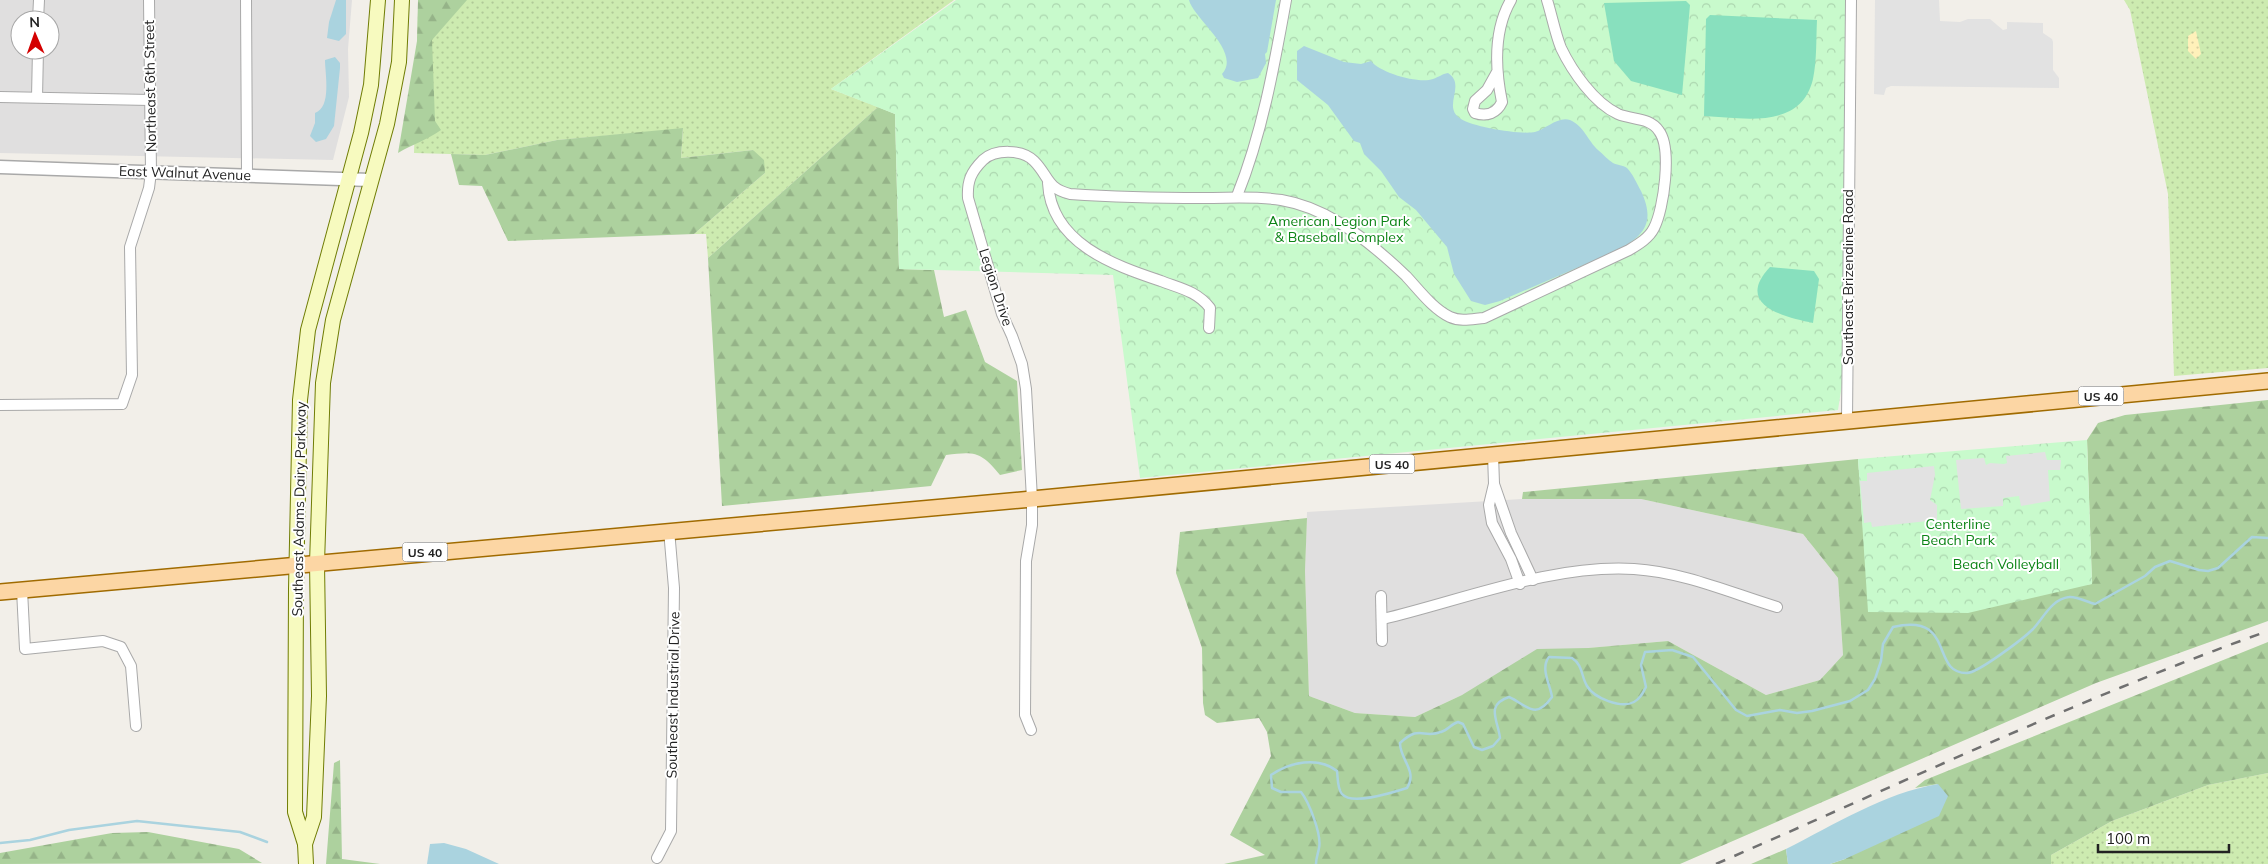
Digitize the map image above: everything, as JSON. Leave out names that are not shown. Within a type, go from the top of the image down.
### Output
[{"type":"main road","name":"Southeast Adams Dairy Parkway","points":[[306,864],[305,844],[295,812],[300,400],[308,330],[361,133],[371,86],[378,0]]},
{"type":"main road","name":"Southeast Adams Dairy Parkway","points":[[305,844],[314,818],[318,733],[317,562],[323,383],[333,320],[370,180],[387,124],[399,62],[402,0]]},
{"type":"main road","name":"US 40","points":[[0,592],[669,530],[1032,499],[2268,381]]},
{"type":"street","name":"Northeast 6th Street","points":[[0,404],[122,404],[132,375],[130,248],[149,188],[151,172],[149,0]]},
{"type":"street","points":[[246,0],[248,174]]},
{"type":"street","points":[[1237,196],[1252,159],[1270,82],[1286,0]]},
{"type":"street","points":[[1496,72],[1498,37],[1511,0]]},
{"type":"street","points":[[1048,183],[1060,192],[1090,195],[1203,198],[1257,196],[1284,200],[1308,207],[1338,221],[1378,252],[1438,310],[1451,317],[1464,320],[1484,318],[1629,250],[1645,240],[1654,228],[1660,213],[1665,143],[1660,131],[1653,124],[1615,112],[1603,104],[1589,89],[1562,50],[1547,0]]},
{"type":"street","name":"Southeast Brizendine Road","points":[[1847,420],[1850,0]]},
{"type":"street","points":[[37,97],[38,60]]},
{"type":"street","points":[[0,97],[150,100]]},
{"type":"street","name":"Legion Drive","points":[[1032,499],[1026,389],[1022,364],[1002,314],[968,198],[967,183],[973,170],[988,156],[1002,152],[1020,153],[1034,161],[1048,183]]},
{"type":"street","name":"East Walnut Avenue","points":[[0,167],[248,174],[370,180]]},
{"type":"street","points":[[1048,183],[1053,208],[1072,238],[1106,261],[1194,293],[1210,308],[1210,328]]},
{"type":"street","points":[[1493,454],[1494,484],[1489,506],[1492,523],[1511,559],[1520,584]]},
{"type":"street","points":[[1494,484],[1511,533],[1533,580]]},
{"type":"street","points":[[1031,730],[1025,715],[1025,630],[1026,561],[1032,525],[1032,499]]},
{"type":"street","name":"Southeast Industrial Drive","points":[[657,858],[671,831],[674,588],[669,530]]},
{"type":"street","points":[[1383,619],[1563,573],[1636,569],[1680,577],[1777,607]]},
{"type":"street","points":[[22,590],[25,648],[103,642],[121,647],[131,666],[136,726]]},
{"type":"street","points":[[1381,596],[1382,640]]},
{"type":"shaded area","points":[[0,0],[352,0],[348,49],[349,97],[333,160],[0,153]]},
{"type":"shaded area","points":[[1875,0],[1939,0],[1940,21],[1960,22],[1968,19],[1990,19],[2003,30],[2007,29],[2007,22],[2043,23],[2043,33],[2052,39],[2053,42],[2053,70],[2059,78],[2059,88],[1891,86],[1886,88],[1884,95],[1874,94]]},
{"type":"shaded area","points":[[2045,452],[2047,460],[2061,460],[2060,470],[2048,470],[2050,501],[2021,506],[2019,496],[2003,498],[2003,506],[1961,509],[1956,460],[1984,458],[1986,465],[1990,463],[2004,464],[2007,463],[2006,456]]},
{"type":"shaded area","points":[[1934,466],[1935,475],[1930,500],[1937,505],[1937,520],[1872,527],[1871,522],[1864,523],[1860,481],[1867,481],[1867,473]]},
{"type":"shaded area","points":[[1522,499],[1641,499],[1803,534],[1838,578],[1843,655],[1820,680],[1766,695],[1668,641],[1588,648],[1462,695],[1415,717],[1355,713],[1309,696],[1305,571],[1307,512]]},
{"type":"green space","points":[[418,0],[467,0],[432,40],[435,121],[441,130],[398,153],[417,41]]},
{"type":"green space","points":[[437,0],[954,0],[831,89],[878,107],[708,258],[706,234],[694,234],[765,173],[753,150],[681,158],[683,129],[557,140],[485,155],[414,153],[418,12]]},
{"type":"green space","name":"American Legion Park & Baseball Complex","points":[[956,0],[1851,0],[1848,346],[1838,410],[1140,478],[1113,275],[899,269],[895,114],[831,89]]},
{"type":"green space","points":[[2124,0],[2268,0],[2268,368],[2174,376],[2168,194],[2130,10]]},
{"type":"green space","points":[[1686,1],[1690,5],[1682,95],[1631,81],[1614,61],[1604,3]]},
{"type":"green space","points":[[1710,15],[1817,20],[1816,57],[1813,79],[1807,95],[1797,107],[1784,114],[1753,119],[1704,116],[1706,19]]},
{"type":"green space","points":[[878,107],[895,114],[899,269],[934,270],[944,317],[966,310],[985,362],[1017,381],[1022,470],[1000,475],[988,462],[977,455],[964,453],[946,455],[931,486],[722,506],[708,258]]},
{"type":"green space","points":[[683,128],[681,158],[753,150],[764,160],[765,173],[694,234],[508,241],[482,186],[459,185],[451,154],[485,155],[557,140]]},
{"type":"green space","points":[[1770,267],[1814,271],[1819,279],[1813,323],[1777,313],[1760,300],[1757,291],[1760,280]]},
{"type":"green space","points":[[2268,400],[2268,621],[2096,683],[1680,864],[1224,864],[1265,855],[1230,835],[1271,756],[1267,732],[1259,718],[1217,723],[1205,715],[1202,648],[1176,573],[1180,532],[1307,518],[1305,571],[1309,696],[1355,713],[1415,717],[1462,695],[1537,649],[1588,648],[1668,641],[1766,695],[1820,680],[1843,655],[1838,578],[1803,534],[1641,499],[1522,499],[1523,492],[1858,459],[1869,612],[2092,584],[2087,440],[2098,423],[2125,415]]},
{"type":"green space","name":"Centerline Beach Park","points":[[2087,440],[2092,584],[1968,613],[1868,612],[1858,459]]},
{"type":"green space","points":[[2268,642],[2268,773],[2208,785],[2112,821],[2051,855],[2051,864],[1830,864],[1845,859],[1938,784],[1915,788],[1925,780]]},
{"type":"green space","points":[[340,760],[342,859],[380,864],[326,864],[334,763]]},
{"type":"green space","points":[[2268,773],[2268,864],[2051,864],[2051,855],[2112,821],[2208,785]]},
{"type":"green space","points":[[148,832],[239,849],[262,863],[0,864],[0,853],[112,833]]},
{"type":"green space","points":[[1786,849],[1788,864],[1751,864]]},
{"type":"sand","points":[[2196,31],[2201,54],[2196,59],[2188,51],[2188,36]]},
{"type":"water","points":[[336,0],[346,0],[346,34],[339,41],[327,38],[329,22]]},
{"type":"water","points":[[1189,0],[1276,0],[1267,52],[1265,54],[1266,63],[1258,78],[1237,82],[1224,78],[1222,74],[1226,65],[1226,56]]},
{"type":"water","points":[[1304,46],[1344,62],[1361,64],[1371,61],[1383,70],[1410,79],[1427,80],[1448,73],[1453,78],[1455,84],[1453,108],[1455,114],[1461,119],[1476,125],[1528,133],[1535,132],[1561,120],[1570,120],[1579,126],[1609,160],[1627,168],[1631,173],[1645,202],[1647,220],[1645,227],[1634,240],[1616,251],[1500,301],[1485,305],[1471,301],[1454,274],[1447,247],[1416,210],[1399,197],[1381,171],[1364,154],[1360,143],[1354,141],[1328,105],[1297,80],[1297,51]]},
{"type":"water","points":[[335,57],[340,63],[340,68],[334,126],[326,139],[316,142],[310,136],[315,123],[315,113],[320,110],[326,97],[325,60]]},
{"type":"water","points":[[1938,784],[1948,796],[1939,816],[1830,864],[1788,864],[1786,849],[1879,802],[1918,788]]},
{"type":"water","points":[[444,843],[466,849],[499,864],[427,864],[430,844]]},
{"type":"waterway","points":[[1316,864],[1319,835],[1308,803],[1301,792],[1281,792],[1272,788],[1271,775],[1295,764],[1313,762],[1321,763],[1337,771],[1339,789],[1347,797],[1355,799],[1373,797],[1407,788],[1411,776],[1400,743],[1413,734],[1435,734],[1446,730],[1458,722],[1463,724],[1474,747],[1482,750],[1493,746],[1500,738],[1495,714],[1497,704],[1509,697],[1526,707],[1536,710],[1546,704],[1552,697],[1545,671],[1546,661],[1549,657],[1572,658],[1578,664],[1590,690],[1595,695],[1615,703],[1629,704],[1638,699],[1642,694],[1646,687],[1641,665],[1645,652],[1672,650],[1693,657],[1736,710],[1747,716],[1780,710],[1797,713],[1812,711],[1850,701],[1868,690],[1875,679],[1881,661],[1883,644],[1893,627],[1913,625],[1926,628],[1934,635],[1949,664],[1956,671],[1967,673],[1981,667],[2020,640],[2033,629],[2053,605],[2063,598],[2075,597],[2095,604],[2145,576],[2155,567],[2170,561],[2208,571],[2218,568],[2252,537],[2268,538]]},
{"type":"waterway","points":[[0,843],[30,840],[69,830],[137,821],[240,832],[267,842]]},
{"type":"railway","points":[[1716,864],[2059,713],[2128,684],[2268,631]]},
{"type":"park label","name":"Beach Volleyball","points":[[2006,564]]}]
